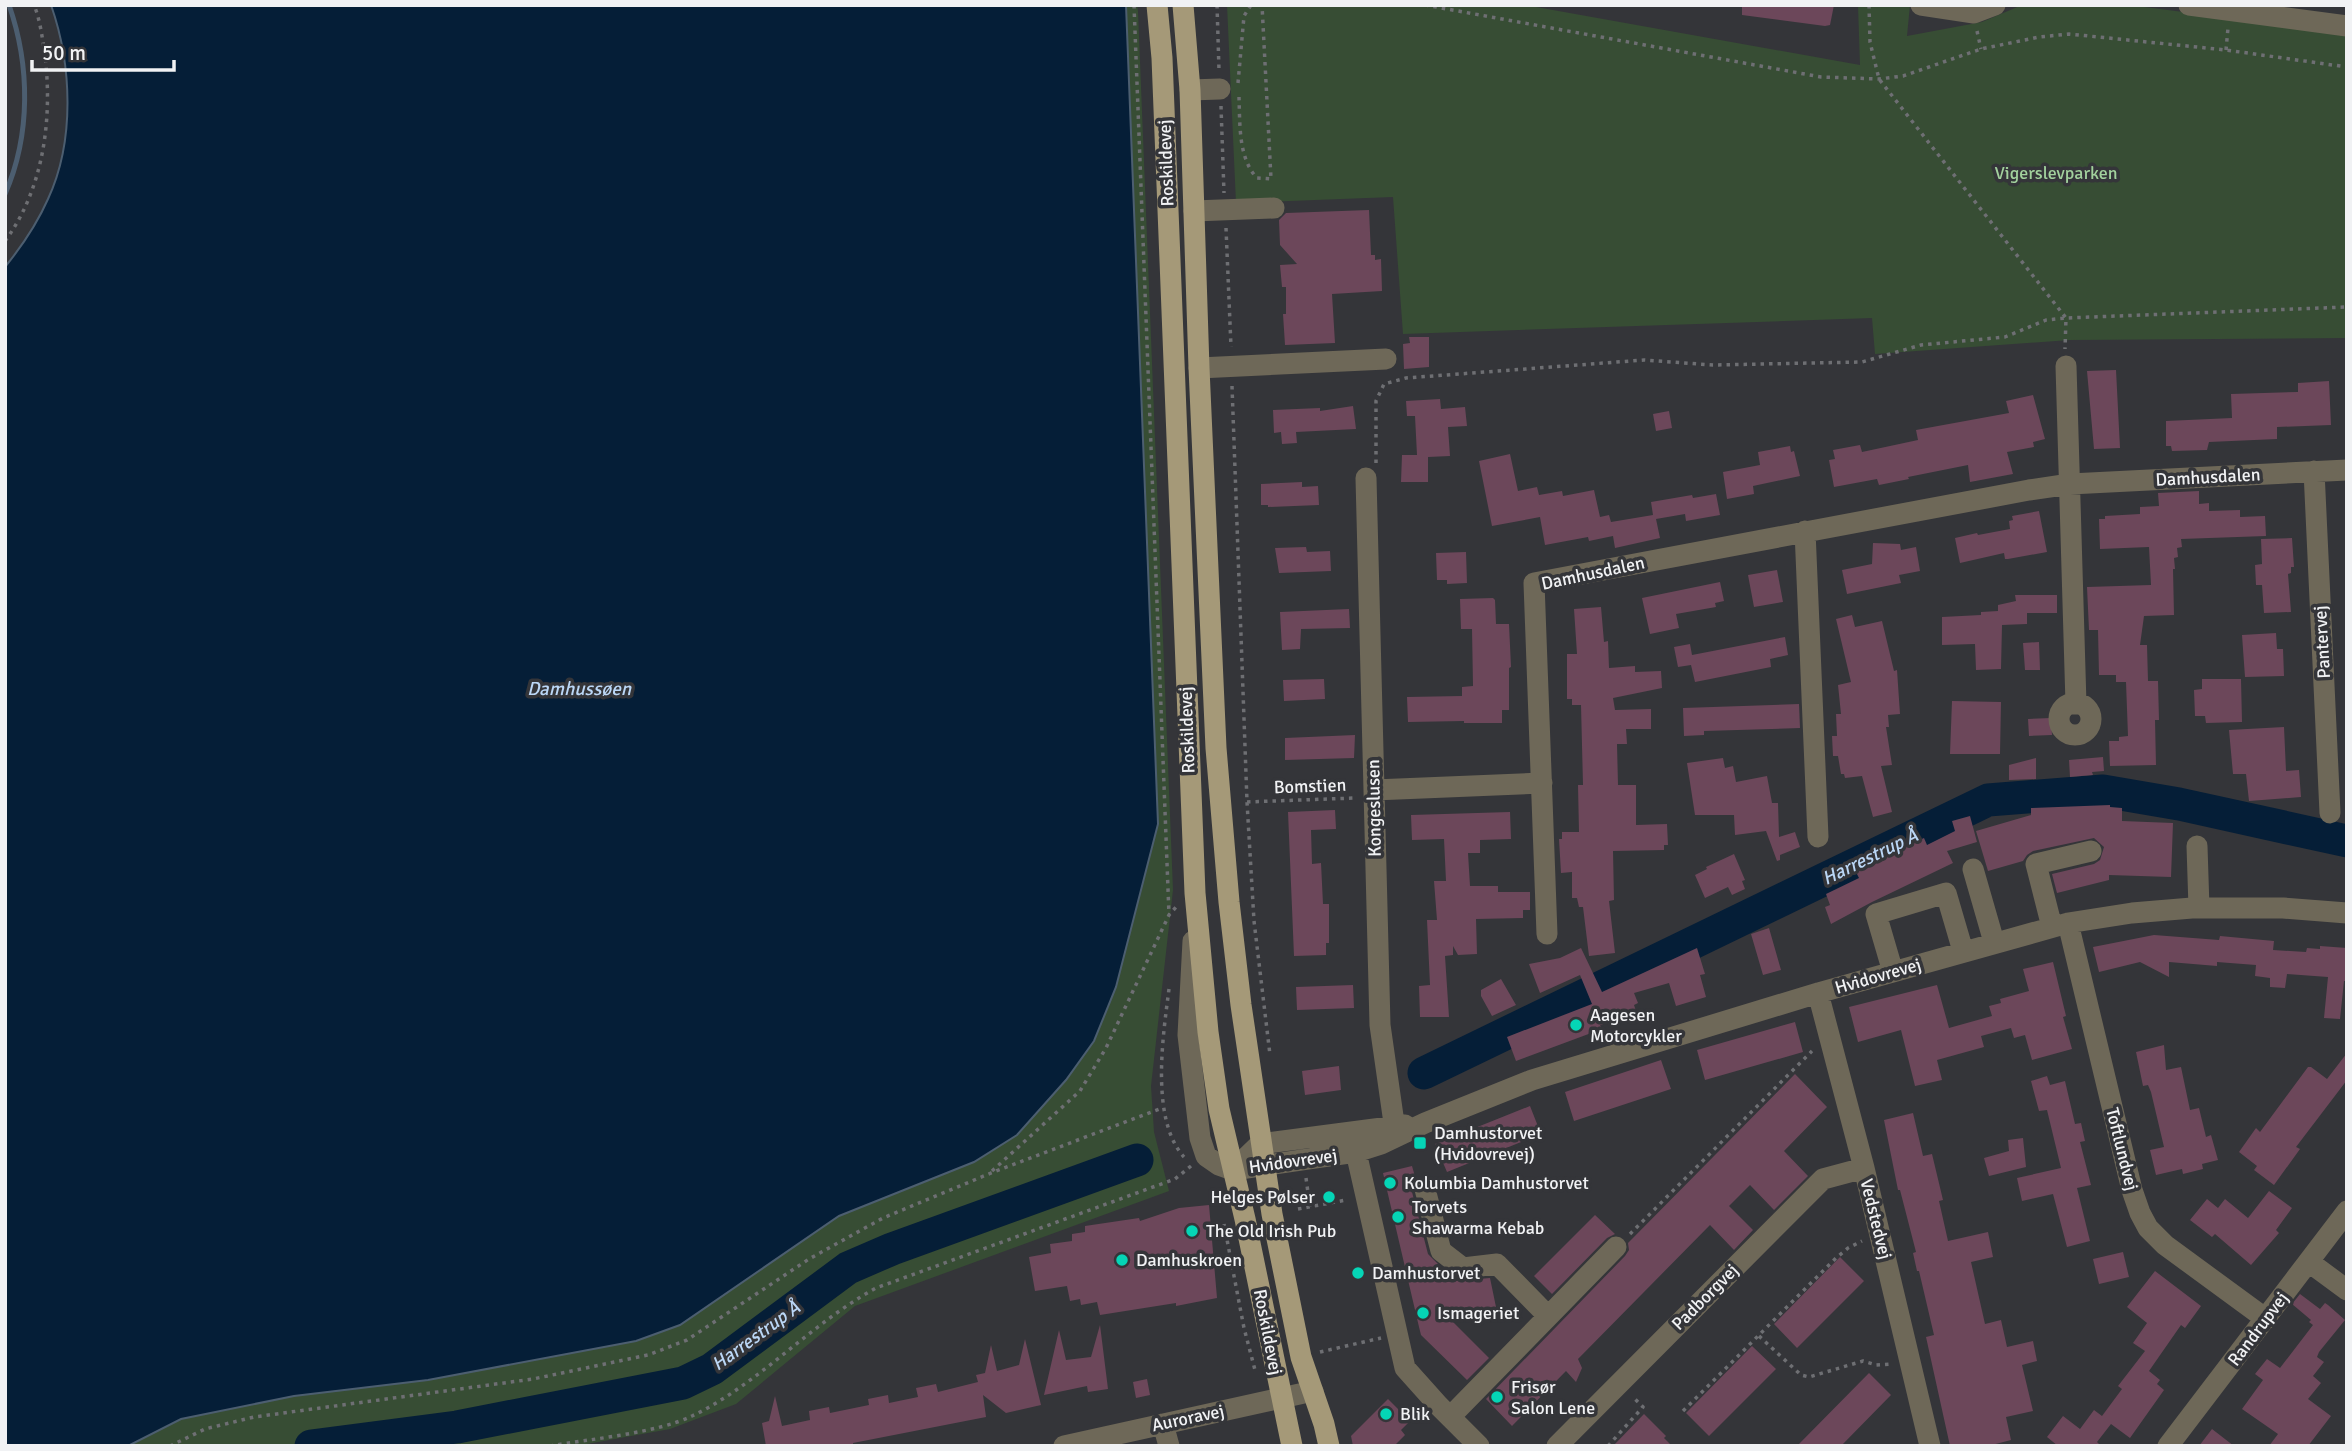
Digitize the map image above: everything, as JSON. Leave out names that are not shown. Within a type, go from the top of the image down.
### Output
[{"type":"main road","name":"Roskildevej","points":[[1157,5],[1162,58],[1187,898],[1219,1109],[1292,1446]]},
{"type":"main road","name":"Roskildevej","points":[[1182,5],[1190,90],[1216,748],[1229,902],[1264,1167],[1301,1357],[1329,1446]]},
{"type":"street","points":[[1921,5],[1974,13],[1995,5]]},
{"type":"street","points":[[2189,5],[2347,26]]},
{"type":"street","points":[[1190,90],[1220,89]]},
{"type":"street","points":[[1194,211],[1274,208]]},
{"type":"street","points":[[1199,368],[1386,359]]},
{"type":"street","points":[[2066,366],[2076,704]]},
{"type":"street","name":"Damhusdalen","points":[[1548,934],[1534,583],[2070,484],[2347,470]]},
{"type":"street","name":"Pantervej","points":[[2314,471],[2330,813]]},
{"type":"street","name":"Kongeslusen","points":[[1366,478],[1380,1025],[1395,1132]]},
{"type":"street","points":[[1805,531],[1818,837]]},
{"type":"street","points":[[1374,794],[1542,783]]},
{"type":"street","points":[[2197,846],[2199,908]]},
{"type":"street","name":"Toftlundvej","points":[[2091,851],[2036,864],[2060,925],[2140,1213],[2148,1228],[2165,1245],[2266,1319]]},
{"type":"street","points":[[1973,869],[1994,942]]},
{"type":"street","points":[[1893,972],[1876,914],[1888,910],[1946,893],[1963,951]]},
{"type":"street","name":"Hvidovrevej","points":[[1233,1170],[1356,1152],[1395,1132],[1425,1123],[1532,1080],[1818,993],[2060,925],[2132,913],[2199,908],[2283,908],[2347,913]]},
{"type":"street","name":"Vedstedvej","points":[[1818,993],[1864,1168],[1930,1446]]},
{"type":"street","name":"Hvidovrevej","points":[[1233,1170],[1260,1144],[1395,1132]]},
{"type":"street","points":[[1356,1152],[1405,1368],[1479,1446]]},
{"type":"street","name":"Padborgvej","points":[[1557,1446],[1823,1179],[1864,1168]]},
{"type":"street","points":[[1425,1189],[1441,1251],[1463,1268],[1497,1264],[1548,1316]]},
{"type":"street","name":"Randrupvej","points":[[2168,1446],[2347,1211]]},
{"type":"street","points":[[1445,1412],[1548,1316],[1616,1247]]},
{"type":"street","points":[[2309,1262],[2347,1290]]},
{"type":"street","name":"Auroravej","points":[[1064,1446],[1313,1391]]},
{"type":"street","points":[[1163,1424],[1169,1446]]},
{"type":"path","points":[[5,241],[29,200],[41,162],[46,124],[46,62],[34,5]]},
{"type":"path","points":[[1134,5],[1169,915]]},
{"type":"path","points":[[1217,5],[1247,802],[1254,921],[1271,1059]]},
{"type":"path","points":[[1251,5],[1244,16],[1241,35],[1238,88],[1241,139],[1250,170],[1257,178],[1271,179],[1262,5]]},
{"type":"path","points":[[1425,5],[1822,77],[1879,79],[1903,76],[1981,49],[2069,34],[2213,48],[2347,67]]},
{"type":"path","points":[[1869,5],[1870,41],[1879,79],[2066,318],[2066,366]]},
{"type":"path","points":[[1366,478],[1376,463],[1376,401],[1384,384],[1406,378],[1644,360],[1713,365],[1862,362],[1921,345],[2005,337],[2046,320],[2347,307]]},
{"type":"path","name":"Bomstien","points":[[1247,802],[1374,794]]},
{"type":"path","points":[[991,1173],[1080,1091],[1106,1048],[1169,915],[1187,898]]},
{"type":"path","points":[[1616,1247],[1829,1033]]},
{"type":"path","points":[[170,1446],[205,1429],[254,1417],[533,1379],[648,1355],[687,1340],[809,1259],[883,1219],[991,1173],[1163,1108],[1173,1142],[1192,1166],[1175,1179],[876,1289],[852,1301],[724,1399],[689,1418],[550,1446]]},
{"type":"path","points":[[1306,1178],[1310,1207]]},
{"type":"path","points":[[1298,1209],[1365,1196]]},
{"type":"path","points":[[1684,1411],[1848,1248],[1881,1237]]},
{"type":"path","points":[[1301,1357],[1398,1334]]},
{"type":"path","points":[[1759,1336],[1801,1375],[1809,1377],[1863,1361],[1876,1365],[1911,1362]]},
{"type":"path","points":[[1253,1368],[1275,1363]]},
{"type":"path","points":[[1608,1446],[1643,1407],[1619,1384]]},
{"type":"green space","points":[[1126,5],[1137,5],[1138,11],[1173,890],[1151,1086],[1154,1132],[1169,1191],[855,1306],[736,1404],[670,1429],[576,1446],[128,1446],[181,1419],[294,1396],[428,1380],[636,1341],[680,1325],[839,1216],[974,1162],[1017,1135],[1066,1080],[1094,1041],[1116,987]]},
{"type":"green space","name":"Vigerslevparken","points":[[1227,5],[1525,5],[1860,65],[1858,5],[1910,5],[1907,36],[1982,22],[2022,5],[2129,5],[2347,33],[2347,338],[2070,340],[1875,354],[1872,318],[1403,334],[1393,197],[1236,203]]},
{"type":"water","name":"Damhussøen","points":[[51,5],[1126,5],[1158,824],[1116,987],[1094,1041],[1066,1080],[1017,1135],[974,1162],[839,1216],[680,1325],[636,1341],[428,1380],[294,1396],[181,1419],[128,1446],[5,1446],[5,267],[44,208],[63,153],[68,103],[66,77],[58,28]]},
{"type":"building","points":[[1742,5],[1834,5],[1830,25],[1825,26],[1742,15]]},
{"type":"building","points":[[1369,210],[1371,255],[1375,255],[1375,260],[1381,259],[1382,291],[1332,294],[1335,343],[1285,345],[1283,314],[1286,314],[1286,287],[1282,287],[1280,265],[1297,264],[1280,245],[1279,220],[1286,213]]},
{"type":"building","points":[[1409,337],[1429,337],[1429,367],[1404,369],[1403,344],[1410,343]]},
{"type":"building","points":[[2116,370],[2120,448],[2094,449],[2087,371]]},
{"type":"building","points":[[2329,381],[2331,425],[2277,427],[2277,439],[2209,442],[2207,450],[2172,451],[2171,446],[2166,446],[2166,421],[2232,418],[2231,394],[2298,392],[2298,383]]},
{"type":"building","points":[[2033,395],[2045,439],[2033,442],[2034,447],[2007,452],[2013,474],[1970,482],[1968,465],[1879,485],[1877,479],[1834,487],[1829,460],[1835,459],[1833,450],[1860,445],[1862,452],[1918,440],[1916,430],[2009,413],[2006,401]]},
{"type":"building","points":[[1440,399],[1441,409],[1465,407],[1467,426],[1448,427],[1450,456],[1428,457],[1428,482],[1401,482],[1402,455],[1417,455],[1415,416],[1407,416],[1406,401]]},
{"type":"building","points":[[1353,406],[1356,429],[1296,432],[1297,443],[1282,444],[1281,432],[1274,433],[1273,410],[1320,408],[1320,411]]},
{"type":"building","points":[[1669,411],[1672,428],[1656,431],[1653,414]]},
{"type":"building","points":[[1790,446],[1791,452],[1794,451],[1800,476],[1753,486],[1754,494],[1727,499],[1723,472],[1760,465],[1758,452]]},
{"type":"building","points":[[1510,454],[1518,491],[1537,487],[1539,495],[1562,491],[1563,496],[1594,490],[1600,517],[1609,515],[1611,522],[1653,515],[1651,502],[1692,495],[1693,498],[1716,494],[1720,515],[1686,521],[1685,514],[1656,519],[1660,538],[1615,548],[1613,536],[1589,541],[1588,537],[1545,545],[1540,517],[1492,526],[1479,461]]},
{"type":"building","points":[[1302,482],[1302,487],[1318,486],[1319,505],[1261,505],[1261,484]]},
{"type":"building","points":[[2199,491],[2199,504],[2209,503],[2209,511],[2240,510],[2240,517],[2265,516],[2266,536],[2181,539],[2182,547],[2177,548],[2178,557],[2174,558],[2174,615],[2144,616],[2140,645],[2147,645],[2148,681],[2158,681],[2156,765],[2110,766],[2109,741],[2119,741],[2119,737],[2128,736],[2126,682],[2116,682],[2116,675],[2099,675],[2098,630],[2089,630],[2087,587],[2151,585],[2149,547],[2100,549],[2099,519],[2105,519],[2105,516],[2140,514],[2140,507],[2159,506],[2158,493]]},
{"type":"building","points":[[2039,511],[2047,552],[2008,559],[2005,559],[2004,553],[1960,563],[1955,538],[2010,529],[2009,521],[2013,520],[2012,516]]},
{"type":"building","points":[[2292,538],[2294,567],[2291,567],[2291,573],[2288,574],[2291,612],[2264,613],[2262,585],[2256,585],[2255,565],[2262,564],[2261,539]]},
{"type":"building","points":[[1873,543],[1900,544],[1901,550],[1916,547],[1920,571],[1899,575],[1901,583],[1847,594],[1842,570],[1872,564]]},
{"type":"building","points":[[1306,547],[1307,552],[1330,551],[1331,571],[1279,573],[1275,548]]},
{"type":"building","points":[[1466,552],[1467,583],[1447,584],[1447,580],[1437,580],[1436,553]]},
{"type":"building","points":[[1777,570],[1783,602],[1754,607],[1748,575]]},
{"type":"building","points":[[1720,582],[1724,601],[1715,603],[1716,607],[1676,614],[1679,628],[1650,634],[1642,598]]},
{"type":"building","points":[[2015,595],[2057,595],[2057,613],[2027,613],[2027,624],[2002,625],[2001,669],[1976,670],[1975,644],[1942,645],[1942,617],[1981,615],[1981,612],[1998,611],[1998,605],[2016,601]]},
{"type":"building","points":[[1493,598],[1496,624],[1509,624],[1509,710],[1502,710],[1502,723],[1408,722],[1407,697],[1462,696],[1462,687],[1473,686],[1472,629],[1461,629],[1460,599]]},
{"type":"building","points":[[1601,607],[1604,642],[1608,641],[1609,668],[1635,666],[1635,672],[1661,671],[1662,688],[1613,698],[1615,710],[1651,709],[1651,729],[1626,729],[1627,744],[1617,744],[1618,785],[1636,785],[1636,825],[1667,824],[1668,845],[1664,845],[1664,850],[1613,851],[1614,900],[1609,901],[1615,953],[1589,956],[1583,907],[1579,907],[1577,898],[1572,898],[1572,872],[1561,873],[1559,839],[1562,839],[1562,832],[1579,832],[1578,785],[1583,785],[1581,705],[1572,705],[1572,699],[1567,699],[1567,654],[1577,654],[1574,609]]},
{"type":"building","points":[[1349,609],[1350,628],[1301,629],[1300,649],[1282,650],[1280,612]]},
{"type":"building","points":[[1852,615],[1855,627],[1882,621],[1894,671],[1897,670],[1900,714],[1888,715],[1889,727],[1886,727],[1892,765],[1881,766],[1892,812],[1873,817],[1862,776],[1845,778],[1844,774],[1841,774],[1838,756],[1833,756],[1832,736],[1837,736],[1836,714],[1841,714],[1838,685],[1851,682],[1836,619]]},
{"type":"building","points":[[2276,633],[2277,649],[2283,649],[2284,676],[2245,677],[2242,635]]},
{"type":"building","points":[[1785,637],[1788,655],[1770,659],[1771,667],[1695,682],[1691,665],[1678,667],[1674,647],[1690,644],[1692,655]]},
{"type":"building","points":[[2039,642],[2040,670],[2025,670],[2023,643]]},
{"type":"building","points":[[1324,679],[1325,699],[1284,701],[1283,680]]},
{"type":"building","points":[[2202,679],[2241,679],[2242,722],[2206,723],[2205,716],[2195,716],[2194,690],[2202,689]]},
{"type":"building","points":[[1952,701],[2001,702],[2000,754],[1950,754]]},
{"type":"building","points":[[1799,704],[1800,728],[1704,731],[1704,735],[1684,736],[1683,708]]},
{"type":"building","points":[[2051,718],[2052,735],[2029,736],[2028,719]]},
{"type":"building","points":[[2284,727],[2286,771],[2299,770],[2301,797],[2249,801],[2246,774],[2233,774],[2229,730]]},
{"type":"building","points":[[1355,735],[1354,758],[1285,760],[1285,738]]},
{"type":"building","points":[[2103,757],[2104,771],[2070,777],[2069,760]]},
{"type":"building","points":[[1723,758],[1725,768],[1733,766],[1736,782],[1767,776],[1772,803],[1778,803],[1779,837],[1795,832],[1800,847],[1780,855],[1780,860],[1777,861],[1766,831],[1735,835],[1734,815],[1695,815],[1687,763]]},
{"type":"building","points":[[2036,758],[2036,779],[2009,780],[2009,765]]},
{"type":"building","points":[[2110,805],[2122,808],[2122,821],[2173,823],[2171,877],[2109,875],[2109,880],[2057,893],[2052,874],[2094,864],[2100,860],[2104,847],[2094,838],[2033,851],[2023,861],[1988,871],[1976,831],[2031,815],[2031,808]]},
{"type":"building","points":[[1335,810],[1336,829],[1311,830],[1312,864],[1321,863],[1323,904],[1329,904],[1329,943],[1326,943],[1326,955],[1294,956],[1288,812]]},
{"type":"building","points":[[1510,812],[1511,839],[1480,840],[1480,853],[1468,853],[1470,886],[1498,886],[1498,892],[1530,892],[1530,910],[1523,910],[1523,918],[1476,919],[1477,954],[1458,955],[1453,946],[1453,955],[1445,956],[1449,1017],[1420,1017],[1419,986],[1430,985],[1427,920],[1437,920],[1434,881],[1446,881],[1444,839],[1412,840],[1411,815]]},
{"type":"building","points":[[1970,816],[1977,842],[1947,851],[1953,863],[1831,924],[1825,907],[1830,905],[1826,894],[1859,878],[1856,872],[1866,867],[1865,865],[1924,838],[1927,845],[1955,831],[1952,821]]},
{"type":"building","points":[[1734,854],[1745,880],[1742,881],[1745,889],[1732,895],[1728,887],[1705,898],[1695,875]]},
{"type":"building","points":[[1769,928],[1781,970],[1763,975],[1751,934]]},
{"type":"building","points":[[2154,935],[2219,940],[2220,936],[2274,941],[2273,950],[2306,952],[2307,948],[2320,949],[2320,946],[2347,948],[2347,981],[2344,981],[2340,1019],[2324,1018],[2328,977],[2287,974],[2285,988],[2270,987],[2270,978],[2255,976],[2256,965],[2217,962],[2217,966],[2169,962],[2169,977],[2140,962],[2099,972],[2093,947]]},
{"type":"building","points":[[1581,948],[1602,992],[1697,948],[1705,974],[1700,975],[1706,997],[1676,1006],[1669,983],[1634,993],[1638,1003],[1634,1005],[1637,1014],[1600,1025],[1602,1029],[1516,1061],[1507,1037],[1592,1004],[1580,975],[1540,993],[1529,964],[1560,958]]},
{"type":"building","points":[[2053,962],[2072,1049],[2032,1060],[2025,1035],[2014,1038],[2011,1028],[1981,1036],[1984,1047],[1937,1060],[1942,1080],[1915,1086],[1901,1030],[1858,1042],[1849,1007],[1937,985],[1949,1028],[1992,1016],[1989,1006],[2001,1003],[2000,999],[2029,991],[2023,969]]},
{"type":"building","points":[[1501,979],[1516,1005],[1492,1016],[1481,996],[1481,990]]},
{"type":"building","points":[[1353,985],[1354,1008],[1297,1010],[1296,987]]},
{"type":"building","points":[[1795,1022],[1803,1052],[1705,1080],[1697,1050]]},
{"type":"building","points":[[2164,1045],[2166,1070],[2181,1067],[2190,1110],[2199,1108],[2206,1137],[2211,1135],[2218,1160],[2202,1164],[2203,1169],[2183,1174],[2182,1169],[2156,1175],[2150,1150],[2164,1147],[2151,1092],[2148,1085],[2143,1086],[2136,1052]]},
{"type":"building","points":[[2347,1053],[2347,1080],[2296,1147],[2300,1149],[2274,1185],[2254,1170],[2257,1166],[2239,1152],[2256,1128],[2260,1132],[2308,1067],[2327,1079]]},
{"type":"building","points":[[1661,1060],[1671,1089],[1574,1121],[1565,1092]]},
{"type":"building","points":[[1339,1066],[1341,1090],[1305,1095],[1302,1071]]},
{"type":"building","points":[[1795,1074],[1827,1107],[1784,1151],[1808,1176],[1774,1210],[1750,1185],[1729,1206],[1753,1230],[1734,1250],[1710,1225],[1578,1359],[1582,1368],[1576,1382],[1566,1371],[1512,1426],[1486,1399],[1625,1256],[1629,1250],[1628,1243]]},
{"type":"building","points":[[2047,1076],[2050,1085],[2065,1081],[2075,1124],[2081,1123],[2085,1141],[2080,1142],[2091,1185],[2077,1188],[2090,1241],[2067,1247],[2053,1194],[2022,1201],[2017,1178],[2061,1168],[2047,1110],[2039,1111],[2031,1081]]},
{"type":"building","points":[[1530,1106],[1541,1134],[1447,1172],[1435,1144]]},
{"type":"building","points":[[1913,1113],[1923,1156],[1932,1154],[1943,1200],[1939,1201],[1948,1241],[1988,1232],[1993,1257],[1971,1262],[1985,1324],[2001,1320],[2007,1347],[2033,1341],[2037,1361],[2022,1365],[2033,1411],[2006,1417],[2011,1440],[1988,1446],[1950,1446],[1926,1337],[1934,1335],[1913,1253],[1916,1252],[1898,1190],[1884,1120]]},
{"type":"building","points":[[2023,1138],[2026,1167],[1989,1176],[1984,1158],[2009,1151],[2008,1140]]},
{"type":"building","points":[[1412,1166],[1416,1180],[1412,1192],[1428,1254],[1442,1268],[1445,1282],[1490,1278],[1496,1307],[1449,1318],[1489,1358],[1467,1380],[1421,1335],[1383,1173]]},
{"type":"building","points":[[2269,1191],[2292,1208],[2276,1230],[2279,1233],[2251,1265],[2215,1234],[2212,1237],[2190,1220],[2207,1199],[2218,1208],[2225,1199],[2248,1218]]},
{"type":"building","name":"Damhuskroen","points":[[1209,1205],[1217,1298],[1100,1315],[1097,1302],[1081,1305],[1080,1299],[1070,1301],[1067,1286],[1035,1291],[1029,1257],[1051,1253],[1050,1244],[1072,1241],[1072,1234],[1085,1232],[1085,1226],[1139,1218],[1140,1221],[1179,1208]]},
{"type":"building","points":[[1595,1215],[1615,1234],[1607,1238],[1552,1294],[1534,1276]]},
{"type":"building","points":[[2123,1252],[2129,1277],[2099,1284],[2093,1259]]},
{"type":"building","points":[[1840,1257],[1864,1281],[1797,1348],[1774,1324]]},
{"type":"building","points":[[2155,1271],[2201,1306],[2185,1328],[2181,1325],[2149,1371],[2160,1380],[2157,1384],[2164,1390],[2130,1438],[2111,1424],[2097,1442],[2101,1446],[2058,1446],[2047,1437],[2063,1416],[2080,1429],[2094,1410],[2102,1416],[2122,1389],[2118,1386],[2145,1351],[2133,1343],[2147,1323],[2127,1307]]},
{"type":"building","points":[[2300,1294],[2320,1309],[2325,1303],[2345,1320],[2319,1352],[2317,1357],[2324,1362],[2313,1376],[2321,1383],[2308,1399],[2331,1416],[2308,1446],[2269,1446],[2278,1434],[2242,1409],[2263,1380],[2255,1374],[2267,1359],[2280,1368],[2313,1325],[2309,1322],[2311,1320],[2292,1304]]},
{"type":"building","points":[[1100,1325],[1108,1389],[1088,1392],[1087,1386],[1044,1395],[1059,1330],[1066,1360],[1091,1357]]},
{"type":"building","points":[[1025,1339],[1041,1405],[1006,1413],[983,1395],[986,1417],[853,1443],[853,1446],[766,1446],[762,1423],[769,1421],[775,1396],[782,1426],[810,1420],[809,1411],[829,1407],[830,1413],[869,1405],[868,1399],[888,1395],[889,1403],[918,1397],[916,1388],[936,1384],[938,1392],[978,1382],[976,1375],[985,1373],[991,1345],[997,1371],[1019,1365]]},
{"type":"building","points":[[1752,1346],[1776,1369],[1709,1436],[1686,1413]]},
{"type":"building","points":[[1869,1373],[1891,1395],[1841,1446],[1797,1446]]},
{"type":"building","points":[[1147,1379],[1150,1395],[1136,1398],[1133,1382]]},
{"type":"building","points":[[1388,1399],[1410,1421],[1401,1430],[1405,1435],[1394,1446],[1353,1446],[1351,1436]]},
{"type":"building","points":[[1644,1414],[1672,1446],[1613,1446]]},
{"type":"building","points":[[2212,1429],[2234,1446],[2199,1446]]},
{"type":"waterway","points":[[5,194],[20,148],[25,100],[21,52],[9,5]]},
{"type":"waterway","name":"Harrestrup Å","points":[[1424,1073],[1988,800],[2103,791],[2179,804],[2347,841]]},
{"type":"waterway","name":"Harrestrup Å","points":[[311,1446],[457,1427],[683,1383],[712,1369],[848,1268],[892,1249],[1137,1160]]},
{"type":"place","name":"Aagesen Motorcykler","points":[[1576,1025]]},
{"type":"place","name":"Damhustorvet (Hvidovrevej)","points":[[1420,1143]]},
{"type":"place","name":"Kolumbia Damhustorvet","points":[[1390,1183]]},
{"type":"place","name":"Helges Pølser","points":[[1329,1197]]},
{"type":"place","name":"Torvets Shawarma Kebab","points":[[1398,1217]]},
{"type":"place","name":"The Old Irish Pub","points":[[1192,1231]]},
{"type":"place","name":"Damhuskroen","points":[[1122,1260]]},
{"type":"place","name":"Damhustorvet","points":[[1358,1273]]},
{"type":"place","name":"Ismageriet","points":[[1423,1313]]},
{"type":"place","name":"Frisør Salon Lene","points":[[1497,1397]]},
{"type":"place","name":"Blik","points":[[1386,1414]]}]
